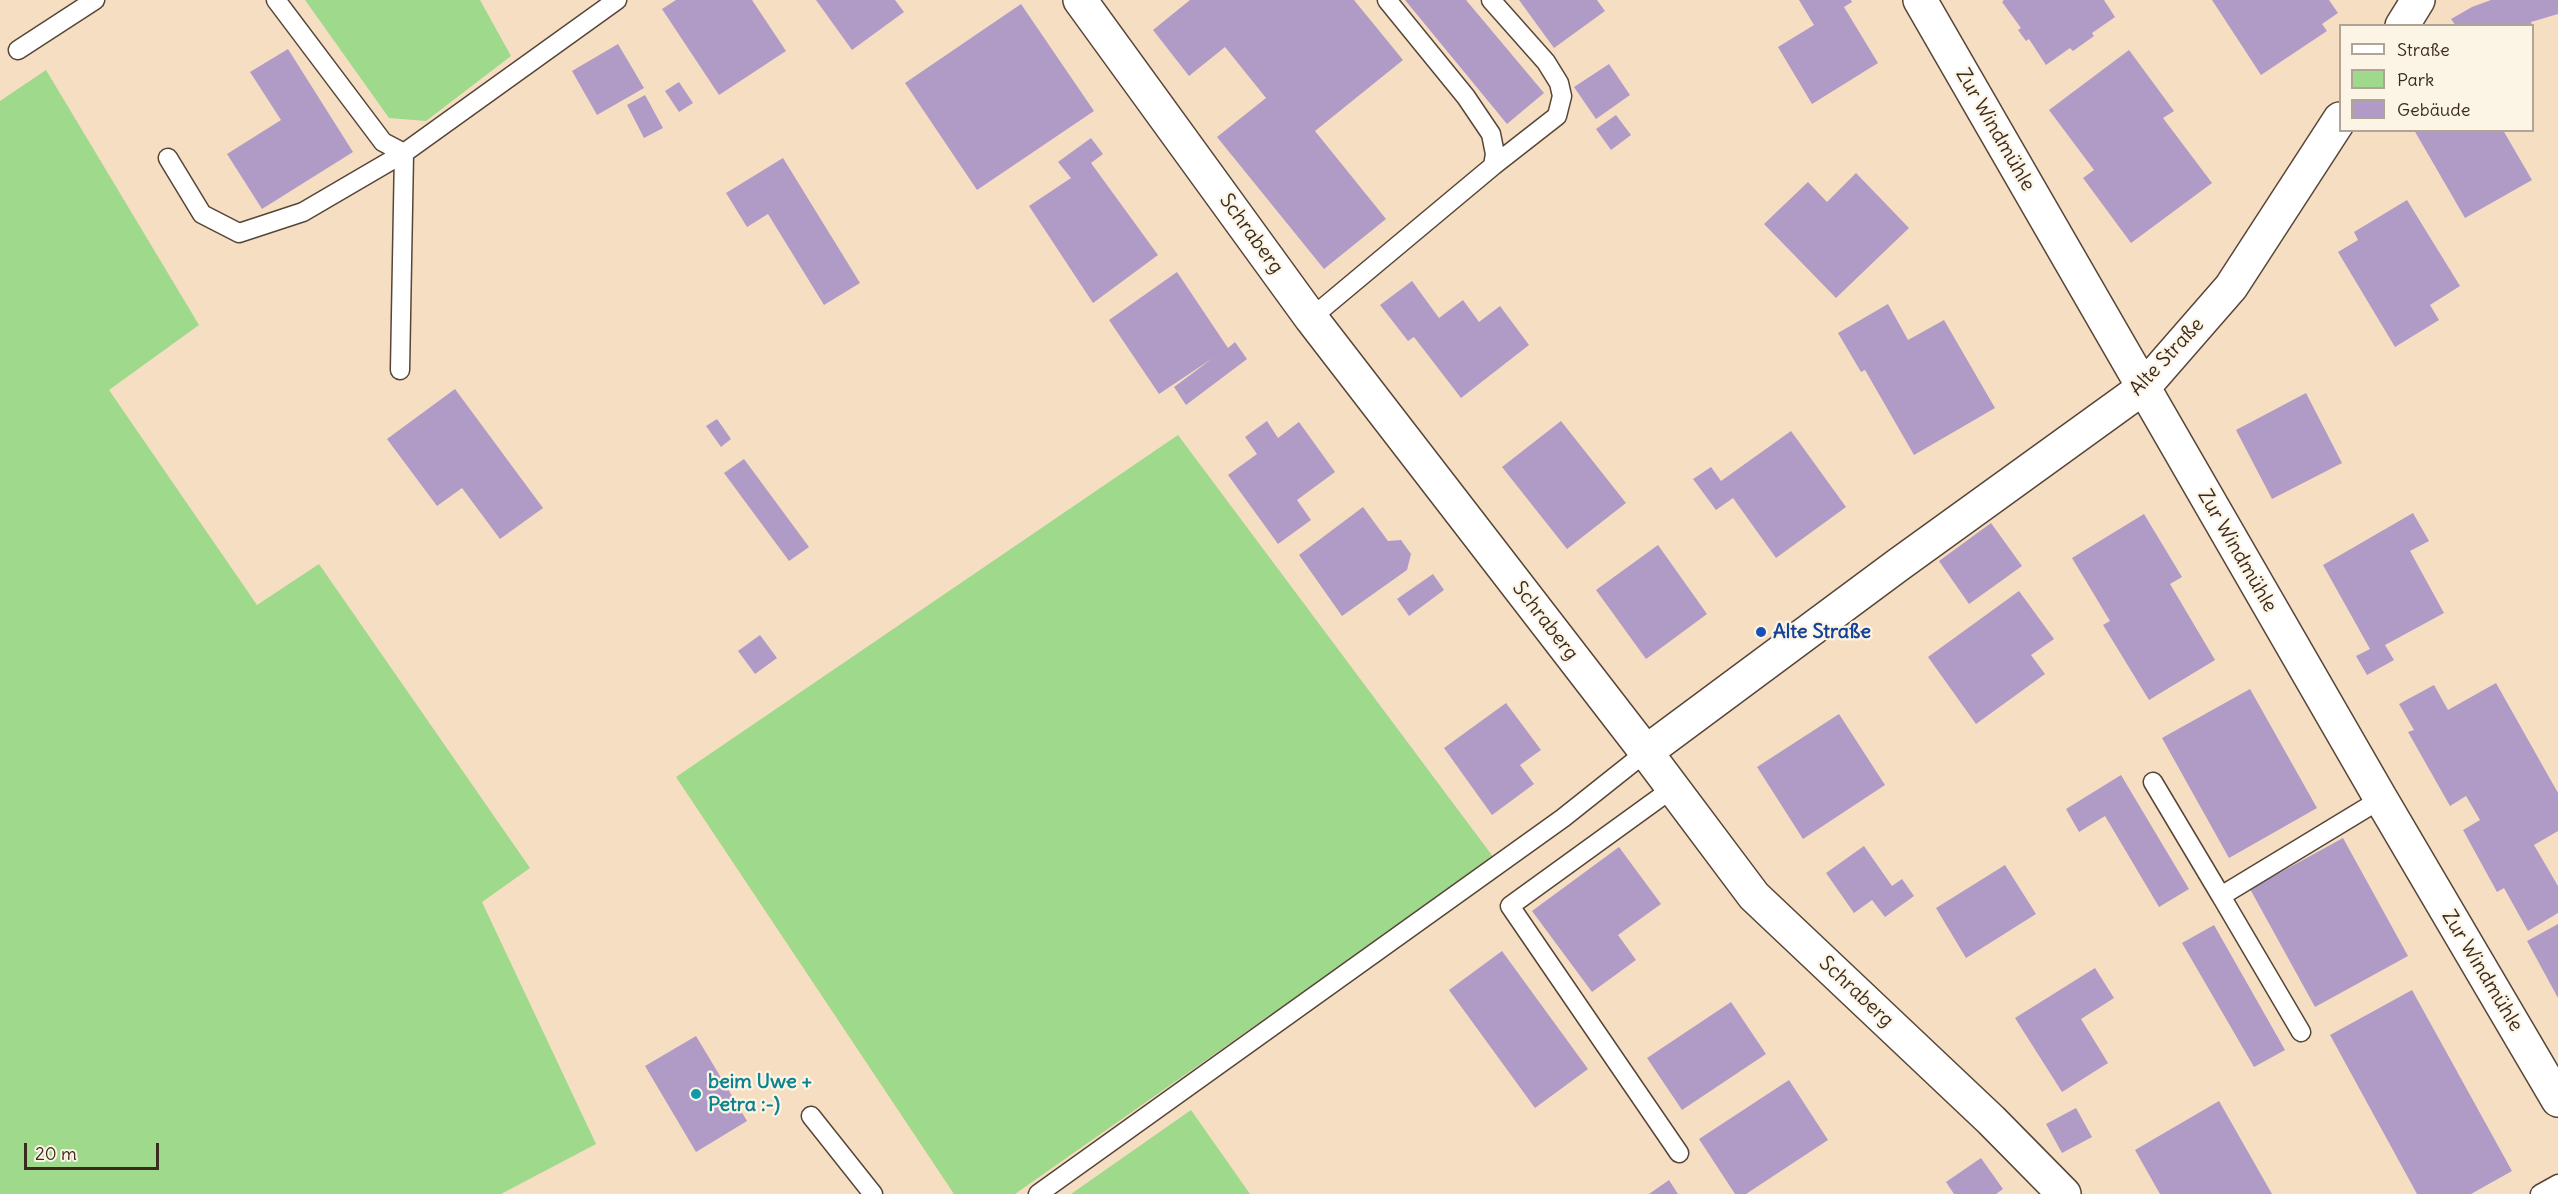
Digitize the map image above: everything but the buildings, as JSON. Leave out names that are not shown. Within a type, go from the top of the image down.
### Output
[{"type":"street","name":"Schraberg","points":[[1080,0],[1311,318],[1646,752],[1754,896],[1991,1120],[2064,1194]]},
{"type":"street","name":"Zur Windmühle","points":[[1920,0],[2380,799],[2558,1100]]},
{"type":"street","points":[[2403,24],[2418,0]]},
{"type":"street","name":"Alte Straße","points":[[1646,752],[1898,565],[2143,388],[2231,287],[2339,121]]},
{"type":"lane","points":[[18,50],[95,0]]},
{"type":"lane","points":[[276,0],[383,142],[404,153]]},
{"type":"lane","points":[[168,158],[202,214],[239,233],[303,212],[404,153],[617,0]]},
{"type":"lane","points":[[1387,0],[1466,97],[1491,134],[1495,154],[1493,166]]},
{"type":"lane","points":[[1311,318],[1493,166],[1557,116],[1562,96],[1559,83],[1546,62],[1491,0]]},
{"type":"lane","points":[[400,370],[404,153]]},
{"type":"lane","points":[[1038,1194],[1563,818],[1646,752]]},
{"type":"lane","points":[[2153,782],[2301,1032]]},
{"type":"lane","points":[[1673,788],[1510,906],[1679,1153]]},
{"type":"lane","points":[[2221,896],[2380,799]]},
{"type":"lane","points":[[812,1116],[873,1194]]},
{"type":"lane","points":[[2540,1194],[2558,1184]]},
{"type":"green space","points":[[305,0],[480,0],[511,56],[426,121],[389,118]]},
{"type":"green space","points":[[46,70],[199,325],[109,390],[257,605],[319,564],[530,868],[482,902],[596,1144],[501,1194],[0,1194],[0,101]]},
{"type":"green space","points":[[1178,435],[1494,858],[1015,1194],[954,1194],[676,777]]},
{"type":"green space","points":[[1191,1110],[1250,1194],[1071,1194]]},
{"type":"place","name":"Alte Straße","points":[[1761,632]]},
{"type":"place","name":"beim Uwe + Petra :-)","points":[[696,1094]]}]
